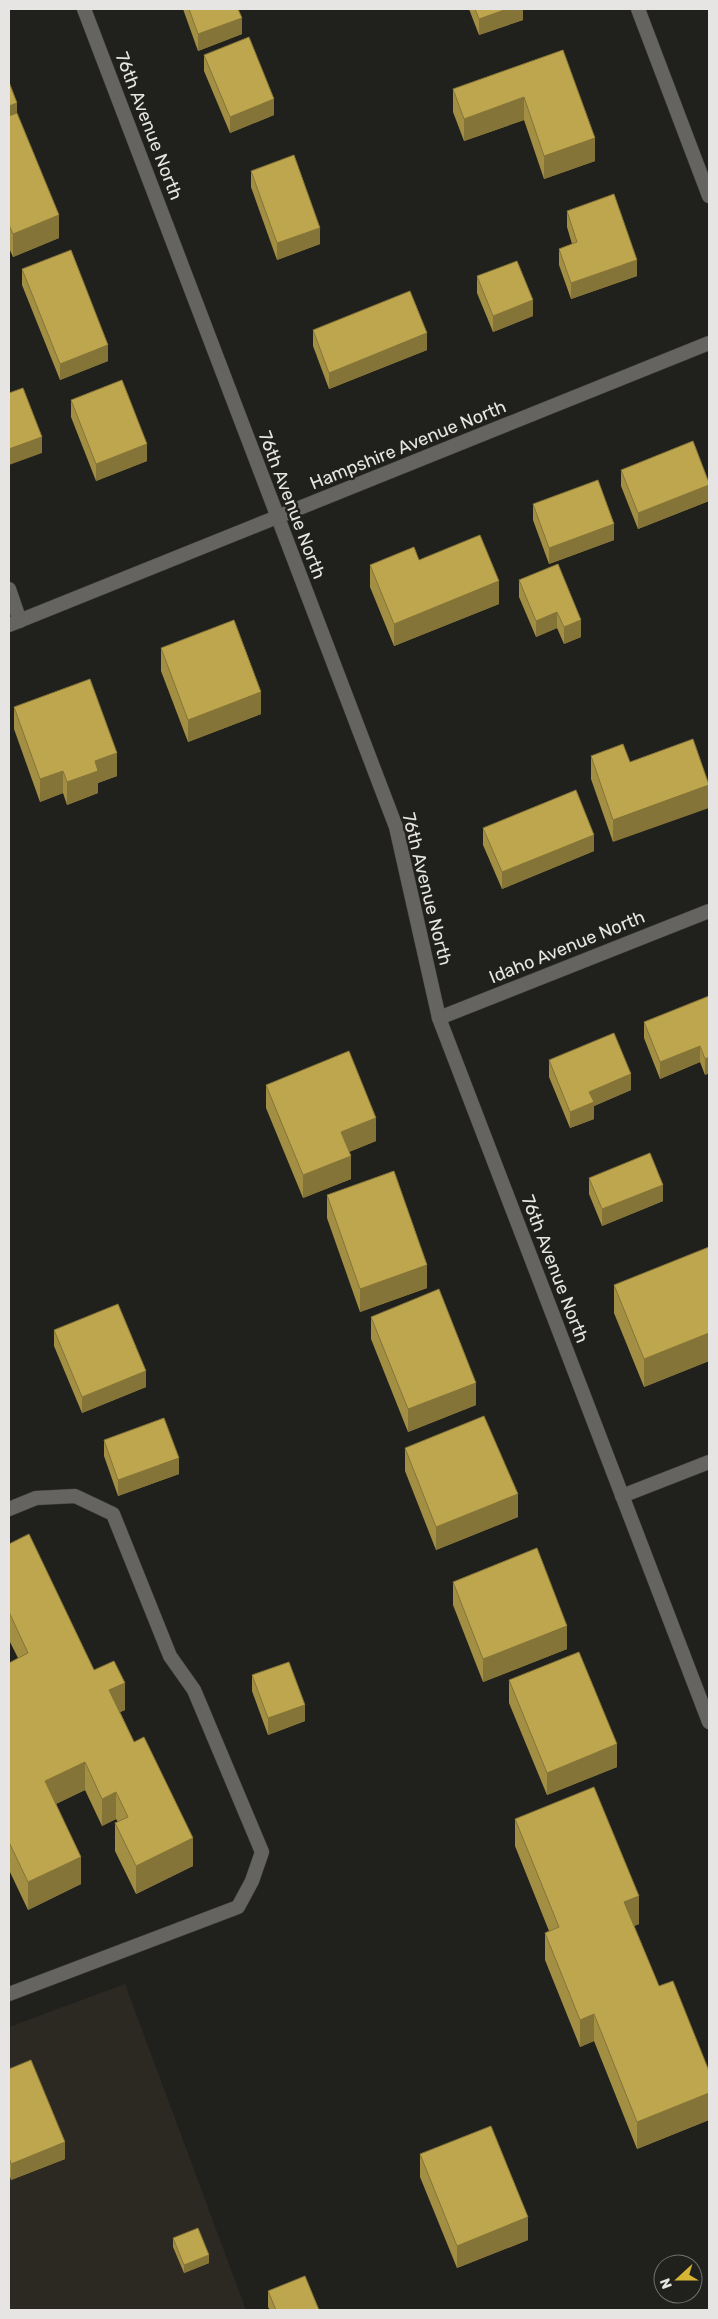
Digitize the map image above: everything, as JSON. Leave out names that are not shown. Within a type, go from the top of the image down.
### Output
[{"type":"street","name":"76th Avenue North","points":[[84,9],[396,827],[438,1018],[709,1722]]},
{"type":"street","points":[[638,9],[709,196]]},
{"type":"street","name":"Hampshire Avenue North","points":[[14,623],[709,343]]},
{"type":"street","points":[[9,588],[14,623]]},
{"type":"street","name":"Idaho Avenue North","points":[[438,1018],[709,911]]},
{"type":"street","points":[[622,1496],[709,1462]]},
{"type":"street","points":[[9,1509],[36,1498],[75,1496],[113,1514],[170,1656],[194,1690],[262,1852],[252,1882],[238,1907],[9,1994]]},
{"type":"shaded area","points":[[125,1984],[246,2310],[9,2310],[9,2027]]},
{"type":"building","points":[[189,9],[238,9],[242,18],[198,34]]},
{"type":"building","points":[[475,9],[507,9],[479,19]]},
{"type":"building","points":[[249,37],[274,99],[230,117],[204,55]]},
{"type":"building","points":[[563,50],[595,138],[544,156],[524,97],[464,119],[453,89]]},
{"type":"building","points":[[9,82],[17,103],[9,106]]},
{"type":"building","points":[[17,113],[59,215],[13,234],[9,225],[9,116]]},
{"type":"building","points":[[294,155],[320,228],[277,243],[251,171]]},
{"type":"building","points":[[614,194],[637,260],[571,283],[559,249],[577,242],[567,211]]},
{"type":"building","points":[[71,250],[108,345],[60,364],[22,269]]},
{"type":"building","points":[[517,261],[533,300],[493,316],[477,276]]},
{"type":"building","points":[[410,291],[427,333],[329,373],[313,330]]},
{"type":"building","points":[[122,380],[147,444],[96,464],[71,400]]},
{"type":"building","points":[[23,388],[42,437],[9,449],[9,393]]},
{"type":"building","points":[[693,441],[709,485],[638,513],[621,470]]},
{"type":"building","points":[[598,480],[614,524],[549,548],[533,504]]},
{"type":"building","points":[[480,535],[499,581],[394,624],[370,565],[414,547],[419,560]]},
{"type":"building","points":[[558,564],[581,620],[564,627],[557,612],[536,621],[519,580]]},
{"type":"building","points":[[234,620],[261,692],[188,720],[161,648]]},
{"type":"building","points":[[90,679],[117,753],[95,761],[98,771],[67,782],[63,771],[40,779],[14,707]]},
{"type":"building","points":[[693,739],[709,785],[613,820],[591,756],[623,744],[630,762]]},
{"type":"building","points":[[576,790],[594,835],[502,872],[483,828]]},
{"type":"building","points":[[709,996],[709,1057],[705,1059],[700,1046],[660,1062],[644,1022]]},
{"type":"building","points":[[614,1033],[631,1074],[589,1092],[594,1102],[570,1112],[549,1060]]},
{"type":"building","points":[[349,1051],[376,1118],[341,1132],[351,1156],[303,1175],[266,1085]]},
{"type":"building","points":[[650,1153],[663,1185],[602,1209],[589,1178]]},
{"type":"building","points":[[394,1171],[427,1265],[360,1289],[327,1195]]},
{"type":"building","points":[[709,1247],[709,1333],[644,1359],[614,1285]]},
{"type":"building","points":[[439,1289],[476,1383],[408,1409],[371,1317]]},
{"type":"building","points":[[118,1304],[146,1371],[82,1397],[54,1330]]},
{"type":"building","points":[[484,1416],[518,1494],[436,1527],[405,1448]]},
{"type":"building","points":[[164,1418],[179,1458],[118,1480],[104,1440]]},
{"type":"building","points":[[29,1534],[94,1670],[114,1661],[125,1683],[109,1690],[134,1742],[144,1737],[193,1838],[136,1866],[115,1823],[128,1817],[116,1792],[102,1799],[85,1762],[45,1781],[81,1857],[28,1882],[9,1842],[9,1663],[28,1653],[9,1612],[9,1544]]},
{"type":"building","points":[[537,1548],[567,1626],[483,1659],[453,1582]]},
{"type":"building","points":[[579,1652],[617,1744],[547,1773],[509,1680]]},
{"type":"building","points":[[289,1662],[305,1705],[268,1718],[252,1675]]},
{"type":"building","points":[[594,1787],[639,1896],[624,1902],[659,1986],[673,1981],[709,2071],[709,2093],[637,2122],[594,2014],[580,2020],[545,1933],[559,1927],[515,1819]]},
{"type":"building","points":[[31,2060],[65,2142],[11,2164],[9,2157],[9,2069]]},
{"type":"building","points":[[491,2126],[528,2217],[457,2246],[420,2154]]},
{"type":"building","points":[[198,2228],[209,2255],[184,2265],[173,2238]]},
{"type":"building","points":[[305,2276],[319,2310],[276,2310],[268,2291]]}]
